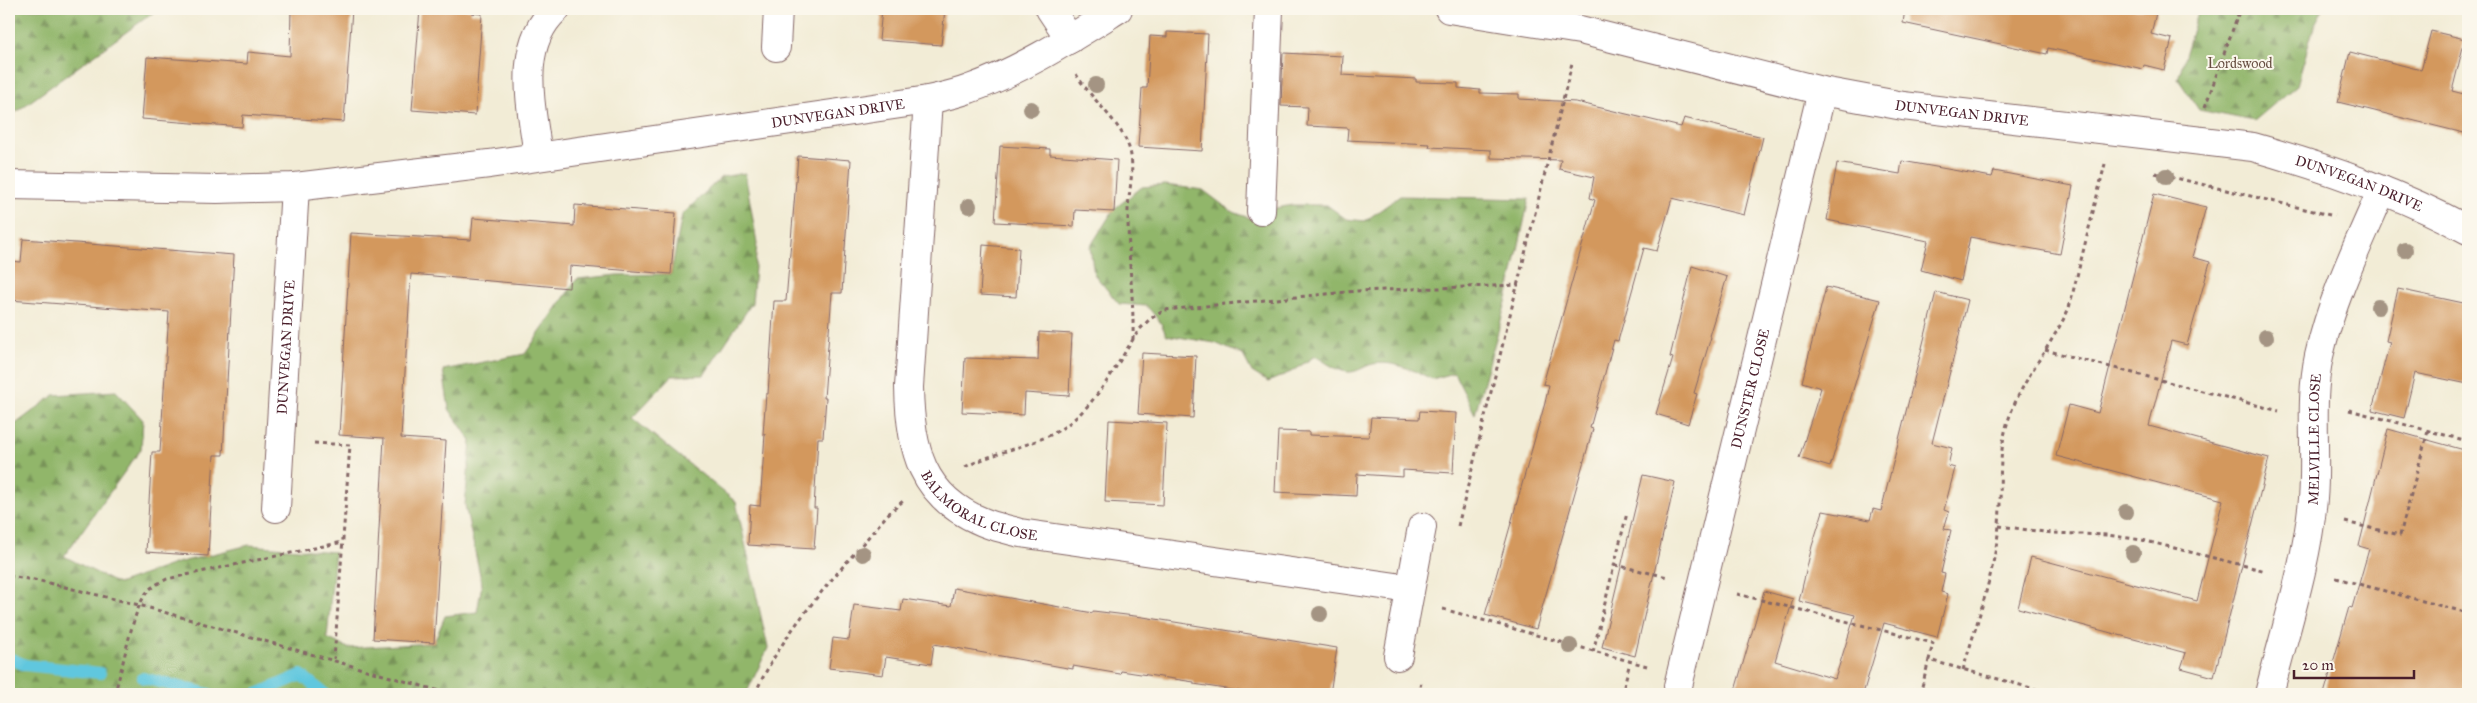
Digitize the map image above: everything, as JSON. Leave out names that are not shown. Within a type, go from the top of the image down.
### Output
[{"type":"street","points":[[538,156],[530,88],[530,59],[536,34],[546,18],[556,9]]},
{"type":"street","points":[[776,47],[778,9]]},
{"type":"street","points":[[1050,9],[1064,43]]},
{"type":"street","name":"DUNVEGAN DRIVE","points":[[9,185],[217,189],[295,187],[538,156],[928,100],[968,90],[1005,74],[1064,43],[1118,9]]},
{"type":"street","points":[[1261,211],[1269,9]]},
{"type":"street","name":"DUNVEGAN DRIVE","points":[[1449,9],[1580,30],[1822,91],[1903,106],[2253,148],[2305,162],[2382,190],[2468,230]]},
{"type":"street","name":"DUNSTER CLOSE","points":[[1680,681],[1822,91]]},
{"type":"street","name":"BALMORAL CLOSE","points":[[928,100],[909,396],[912,442],[920,466],[931,483],[956,508],[983,522],[1020,532],[1410,589]]},
{"type":"street","name":"DUNVEGAN DRIVE","points":[[276,508],[295,187]]},
{"type":"street","name":"MELVILLE CLOSE","points":[[2269,694],[2300,574],[2311,513],[2316,452],[2315,411],[2318,359],[2328,318],[2382,190]]},
{"type":"street","points":[[1398,656],[1422,527]]},
{"type":"path","points":[[2193,140],[2240,9]]},
{"type":"path","points":[[1457,532],[1580,30]]},
{"type":"path","points":[[1064,43],[1099,106],[1119,127],[1129,146],[1131,161],[1128,214],[1129,264],[1134,305],[1132,340]]},
{"type":"path","points":[[1963,670],[1995,554],[1999,526],[2001,449],[2008,421],[2020,392],[2059,330],[2069,308],[2114,132]]},
{"type":"path","points":[[2105,164],[2114,165]]},
{"type":"path","points":[[2150,172],[2241,196],[2367,224]]},
{"type":"path","points":[[755,694],[768,665],[813,604],[896,506],[931,483],[970,464],[1048,436],[1067,425],[1084,411],[1132,340],[1150,319],[1165,310],[1357,291],[1519,285]]},
{"type":"path","points":[[2045,350],[2315,411],[2428,431],[2468,441]]},
{"type":"path","points":[[2311,513],[2400,535],[2428,431]]},
{"type":"path","points":[[281,440],[350,445],[334,659]]},
{"type":"path","points":[[1593,652],[1627,513]]},
{"type":"path","points":[[1999,526],[2052,533],[2108,534],[2142,540],[2300,574],[2468,614]]},
{"type":"path","points":[[114,694],[122,674],[139,605],[150,589],[167,579],[343,542]]},
{"type":"path","points":[[1615,565],[1703,585],[1933,643],[1920,694]]},
{"type":"path","points":[[9,576],[40,581],[139,605],[334,659],[450,694]]},
{"type":"path","points":[[1438,608],[1630,662],[1680,681]]},
{"type":"path","points":[[1929,660],[2053,694]]},
{"type":"path","points":[[1622,694],[1630,662]]},
{"type":"path","points":[[1418,694],[1422,675]]},
{"type":"green space","points":[[9,9],[158,9],[9,117]]},
{"type":"green space","name":"Lordswood","points":[[2199,9],[2323,9],[2314,26],[2297,85],[2254,121],[2199,110],[2178,79]]},
{"type":"green space","points":[[745,173],[757,243],[752,303],[704,375],[672,376],[632,418],[736,502],[768,648],[746,694],[154,694],[107,688],[100,694],[9,694],[9,429],[54,395],[116,391],[143,420],[141,449],[64,556],[118,584],[177,563],[249,545],[335,552],[327,638],[348,648],[434,643],[445,616],[477,612],[482,584],[465,505],[471,441],[449,409],[443,370],[525,354],[577,279],[617,275],[671,274],[682,215],[721,177]]},
{"type":"green space","points":[[1165,185],[1203,190],[1231,211],[1254,220],[1271,209],[1292,205],[1327,205],[1346,219],[1365,221],[1400,196],[1529,199],[1508,295],[1475,414],[1454,373],[1432,379],[1404,367],[1381,363],[1347,372],[1335,368],[1315,356],[1291,372],[1268,382],[1252,372],[1243,355],[1215,343],[1166,335],[1161,323],[1147,306],[1119,304],[1094,274],[1090,247],[1114,209],[1142,187]]},
{"type":"building","points":[[291,9],[352,9],[344,122],[243,115],[242,127],[142,119],[147,57],[247,64],[248,52],[290,56]]},
{"type":"building","points":[[420,9],[471,9],[471,13],[482,14],[475,115],[412,110]]},
{"type":"building","points":[[882,9],[945,9],[941,45],[879,40]]},
{"type":"building","points":[[1905,9],[2157,9],[2151,34],[2172,39],[2164,70],[2144,65],[2143,69],[2048,48],[2047,54],[1903,23]]},
{"type":"building","points":[[2431,31],[2465,39],[2452,91],[2468,95],[2468,134],[2338,102],[2350,52],[2421,70]]},
{"type":"building","points":[[1167,32],[1208,34],[1202,151],[1138,147],[1142,88],[1147,88],[1150,36],[1167,37]]},
{"type":"building","points":[[1283,53],[1343,56],[1342,75],[1416,79],[1416,82],[1458,83],[1458,88],[1480,90],[1480,93],[1519,94],[1519,99],[1576,102],[1681,127],[1684,118],[1763,137],[1744,215],[1672,198],[1657,251],[1644,248],[1618,341],[1614,340],[1590,428],[1593,429],[1536,629],[1485,615],[1545,403],[1549,385],[1543,384],[1595,200],[1590,198],[1594,177],[1559,169],[1561,160],[1491,158],[1491,150],[1429,147],[1430,144],[1347,140],[1348,128],[1307,126],[1308,107],[1281,106]]},
{"type":"building","points":[[1000,146],[1050,149],[1050,155],[1117,160],[1114,212],[1075,210],[1074,226],[995,222]]},
{"type":"building","points":[[798,156],[851,160],[842,293],[832,293],[823,438],[818,438],[814,508],[817,508],[814,549],[748,545],[750,505],[760,506],[765,434],[763,434],[766,394],[768,394],[774,301],[786,301]]},
{"type":"building","points":[[1902,161],[1992,177],[1994,171],[2073,186],[2060,254],[1970,237],[1961,281],[1921,270],[1928,241],[1827,220],[1837,163],[1900,174]]},
{"type":"building","points":[[2154,194],[2206,207],[2192,257],[2210,262],[2187,345],[2171,341],[2149,426],[2269,458],[2214,677],[2181,668],[2186,653],[2018,608],[2031,557],[2197,601],[2223,500],[2056,456],[2069,405],[2098,413]]},
{"type":"building","points":[[575,205],[676,213],[671,274],[570,266],[569,288],[411,274],[401,438],[446,441],[434,643],[373,639],[384,438],[339,435],[351,233],[471,240],[473,218],[574,226]]},
{"type":"building","points":[[23,239],[234,255],[223,455],[214,455],[208,556],[146,552],[152,452],[160,452],[169,312],[9,300],[9,261],[21,262]]},
{"type":"building","points":[[983,245],[1019,248],[1016,297],[980,295]]},
{"type":"building","points":[[1692,266],[1727,277],[1709,336],[1711,337],[1694,393],[1697,394],[1688,424],[1656,414],[1673,358],[1670,357]]},
{"type":"building","points":[[1826,287],[1880,300],[1830,467],[1799,458],[1821,388],[1802,382]]},
{"type":"building","points":[[2398,289],[2468,304],[2468,384],[2415,373],[2404,418],[2372,410],[2390,342],[2386,341]]},
{"type":"building","points":[[1936,292],[1968,300],[1932,443],[1952,448],[1948,466],[1955,468],[1944,510],[1949,512],[1944,529],[1951,530],[1941,573],[1945,574],[1941,592],[1948,594],[1937,637],[1884,623],[1863,694],[1734,694],[1764,591],[1793,599],[1775,661],[1835,679],[1855,615],[1799,601],[1812,546],[1823,511],[1870,520],[1873,509],[1881,511]]},
{"type":"building","points":[[1039,332],[1072,334],[1069,396],[1025,393],[1024,415],[962,412],[965,358],[1038,360]]},
{"type":"building","points":[[1142,353],[1196,356],[1193,418],[1138,414]]},
{"type":"building","points":[[1420,411],[1456,413],[1453,473],[1403,470],[1403,477],[1357,474],[1356,496],[1275,492],[1278,431],[1309,432],[1309,435],[1369,437],[1371,417],[1419,419]]},
{"type":"building","points":[[1109,420],[1167,423],[1163,505],[1105,502]]},
{"type":"building","points":[[2388,429],[2468,451],[2468,694],[2324,694],[2349,607],[2352,608],[2369,549],[2359,546]]},
{"type":"building","points":[[1643,475],[1675,482],[1635,656],[1602,647]]},
{"type":"building","points":[[954,588],[1093,613],[1093,611],[1143,617],[1337,648],[1330,694],[1257,694],[1121,671],[1120,674],[1073,666],[1073,669],[934,644],[931,664],[886,657],[883,675],[829,668],[833,638],[849,640],[854,605],[901,611],[903,599],[951,606]]},
{"type":"waterway","points":[[9,658],[25,665],[100,673]]},
{"type":"waterway","points":[[257,694],[301,675],[325,694]]},
{"type":"waterway","points":[[143,678],[209,694]]}]
